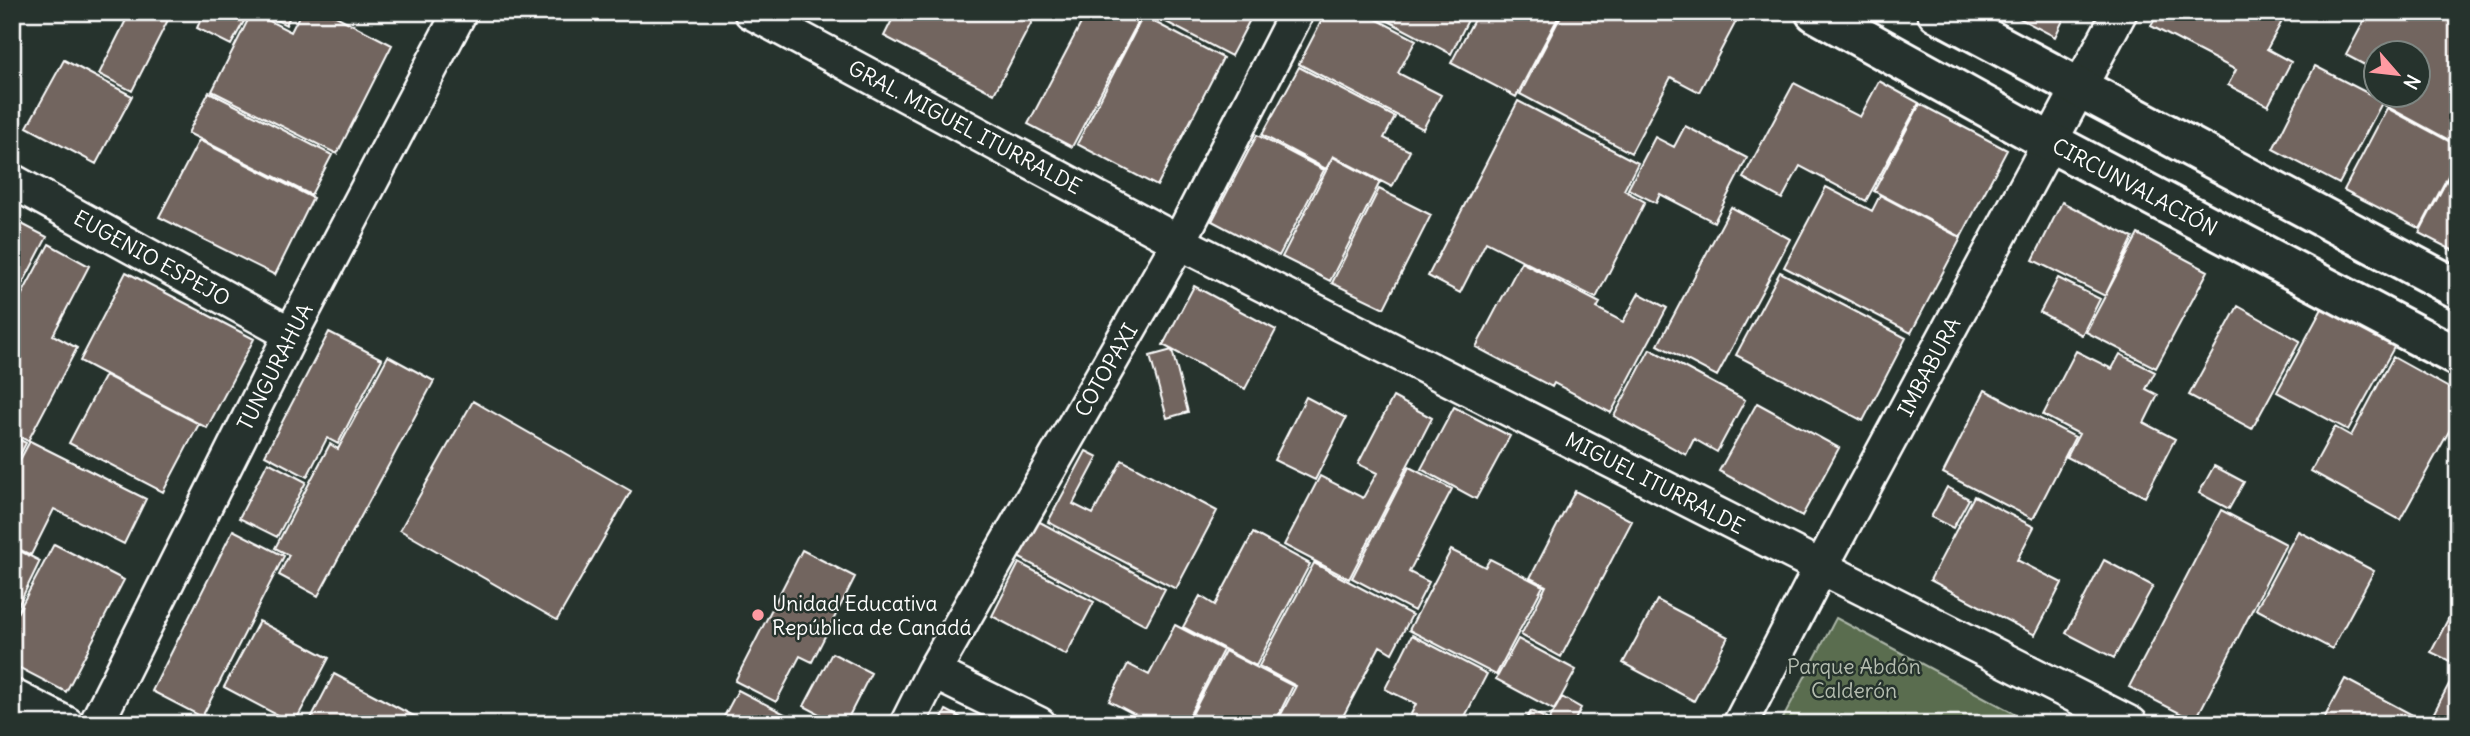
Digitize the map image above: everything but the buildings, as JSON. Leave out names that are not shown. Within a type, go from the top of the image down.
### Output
[{"type":"main road","name":"CIRCUNVALACIÓN","points":[[1815,12],[2050,142],[2458,357]]},
{"type":"main road","points":[[1937,12],[2458,289]]},
{"type":"street","name":"TUNGURAHUA","points":[[96,724],[291,334],[460,12]]},
{"type":"street","name":"GRAL. MIGUEL ITURRALDE","points":[[751,12],[1179,242]]},
{"type":"street","name":"COTOPAXI","points":[[908,724],[933,672],[1179,242],[1297,12]]},
{"type":"street","name":"IMBABURA","points":[[1740,724],[1821,567],[2081,89],[2120,12]]},
{"type":"street","name":"EUGENIO ESPEJO","points":[[12,181],[291,334]]},
{"type":"street","name":"MIGUEL ITURRALDE","points":[[1179,242],[2131,724]]},
{"type":"street","points":[[933,672],[1039,724]]},
{"type":"street","points":[[12,696],[67,724]]},
{"type":"green space","name":"Parque Abdón Calderón","points":[[1836,618],[2034,724],[1780,724]]},
{"type":"place","name":"Unidad Educativa República de Canadá","points":[[758,615]]}]
